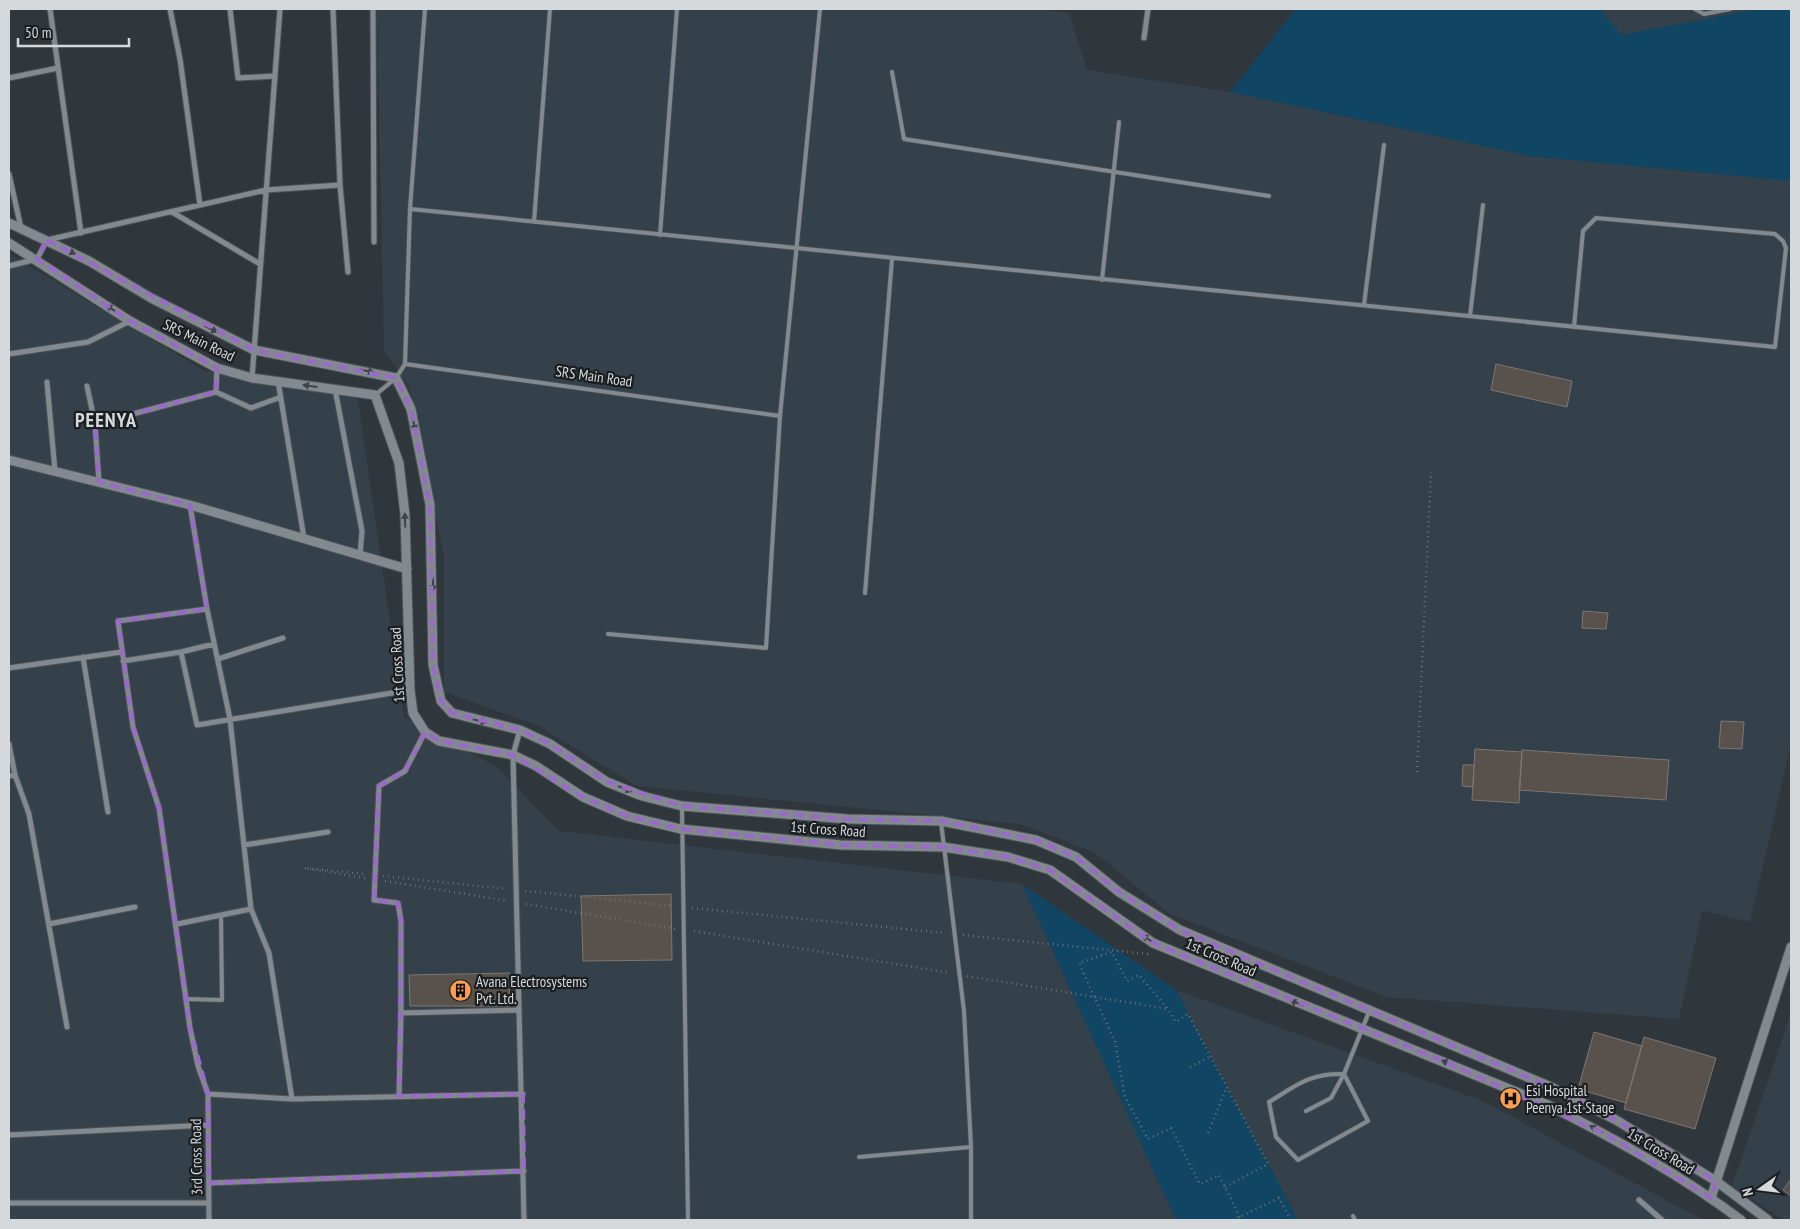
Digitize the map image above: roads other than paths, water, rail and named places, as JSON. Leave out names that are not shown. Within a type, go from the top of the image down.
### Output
[{"type":"street","points":[[50,9],[81,234]]},
{"type":"street","points":[[170,9],[180,59],[200,205]]},
{"type":"street","points":[[230,9],[238,78],[275,76]]},
{"type":"street","points":[[252,378],[280,9]]},
{"type":"street","points":[[333,9],[340,185],[348,272]]},
{"type":"street","points":[[373,9],[374,242]]},
{"type":"street","points":[[1144,38],[1148,9]]},
{"type":"street","points":[[9,78],[58,68]]},
{"type":"street","points":[[9,174],[22,231]]},
{"type":"street","points":[[47,240],[81,234],[266,190],[340,185]]},
{"type":"street","points":[[172,212],[260,264]]},
{"type":"street","points":[[9,223],[22,231],[47,240],[89,261],[196,322],[254,350],[396,378],[411,409],[430,505],[433,665],[441,701],[452,713],[520,730],[550,744],[607,782],[642,796],[682,806],[848,819],[941,821],[1036,840],[1076,858],[1119,892],[1180,930],[1551,1088],[1616,1120],[1716,1181],[1768,1220]]},
{"type":"street","points":[[9,266],[37,259],[47,240]]},
{"type":"street","name":"SRS Main Road","points":[[9,243],[37,259],[130,321],[217,368],[252,378],[375,395]]},
{"type":"street","points":[[9,354],[88,342],[130,321]]},
{"type":"street","points":[[216,392],[217,368]]},
{"type":"street","points":[[278,381],[304,538]]},
{"type":"street","points":[[47,382],[54,471]]},
{"type":"street","points":[[87,386],[95,424],[99,482]]},
{"type":"street","points":[[335,389],[362,531],[360,555]]},
{"type":"street","points":[[95,424],[216,392],[251,408],[281,397]]},
{"type":"street","name":"1st Cross Road","points":[[375,395],[399,463],[405,515],[410,690],[413,713],[425,732],[439,741],[513,755],[536,766],[583,797],[626,816],[681,830],[841,845],[943,847],[1008,857],[1050,870],[1153,943],[1548,1105],[1607,1135],[1711,1198],[1741,1220]]},
{"type":"street","points":[[9,460],[190,505],[407,568]]},
{"type":"street","points":[[190,505],[207,609],[230,719],[251,909],[269,953],[292,1099]]},
{"type":"street","name":"3rd Cross Road","points":[[207,609],[118,622],[133,727],[160,808],[186,1000],[198,1066],[208,1094],[209,1220]]},
{"type":"street","points":[[218,659],[283,638]]},
{"type":"street","points":[[123,661],[181,652],[214,644]]},
{"type":"street","points":[[9,668],[122,652]]},
{"type":"street","points":[[181,652],[197,726],[410,690]]},
{"type":"street","points":[[83,657],[108,812]]},
{"type":"street","points":[[520,730],[513,755],[519,1010],[523,1094],[524,1220]]},
{"type":"street","points":[[399,1096],[401,921],[398,903],[374,900],[379,786],[405,771],[425,732]]},
{"type":"street","points":[[9,744],[12,775],[29,814],[67,1026]]},
{"type":"street","points":[[244,846],[328,832]]},
{"type":"street","points":[[49,924],[135,907]]},
{"type":"street","points":[[177,924],[251,909]]},
{"type":"street","points":[[1711,1198],[1791,947]]},
{"type":"street","points":[[401,1013],[519,1010]]},
{"type":"street","points":[[208,1094],[292,1099],[523,1094]]},
{"type":"street","points":[[9,1135],[208,1125]]},
{"type":"street","points":[[209,1183],[524,1171]]},
{"type":"street","points":[[1639,1200],[1662,1220]]},
{"type":"street","points":[[9,1203],[209,1203]]},
{"type":"lane","points":[[375,395],[396,378],[405,364],[410,209],[425,9]]},
{"type":"lane","points":[[534,222],[550,9]]},
{"type":"lane","points":[[660,236],[677,9]]},
{"type":"lane","points":[[608,634],[766,648],[780,416],[820,9]]},
{"type":"lane","points":[[1694,9],[1704,14],[1730,9]]},
{"type":"lane","points":[[892,72],[904,139],[1268,196]]},
{"type":"lane","points":[[1102,280],[1119,122]]},
{"type":"lane","points":[[1364,305],[1384,144]]},
{"type":"lane","points":[[1470,316],[1483,205]]},
{"type":"lane","points":[[410,209],[796,250],[1775,347],[1786,248],[1783,241],[1775,234],[1596,218],[1583,231],[1574,327]]},
{"type":"lane","points":[[865,594],[892,259]]},
{"type":"lane","name":"SRS Main Road","points":[[405,364],[780,416]]},
{"type":"lane","points":[[682,806],[688,1220]]},
{"type":"lane","points":[[941,821],[964,1011],[971,1147],[971,1220]]},
{"type":"lane","points":[[186,1000],[222,1000],[221,915]]},
{"type":"lane","points":[[1306,1111],[1332,1098],[1344,1074],[1370,1010]]},
{"type":"lane","points":[[1331,1074],[1344,1074],[1368,1121],[1298,1160],[1276,1137],[1269,1102],[1306,1079],[1331,1074]]},
{"type":"lane","points":[[859,1157],[971,1147]]},
{"type":"place","name":"Avana Electrosystems Pvt. Ltd.","points":[[460,990]]},
{"type":"place","name":"Esi Hospital Peenya 1st Stage","points":[[1510,1099]]},
{"type":"district","name":"PEENYA","points":[[106,420]]}]
